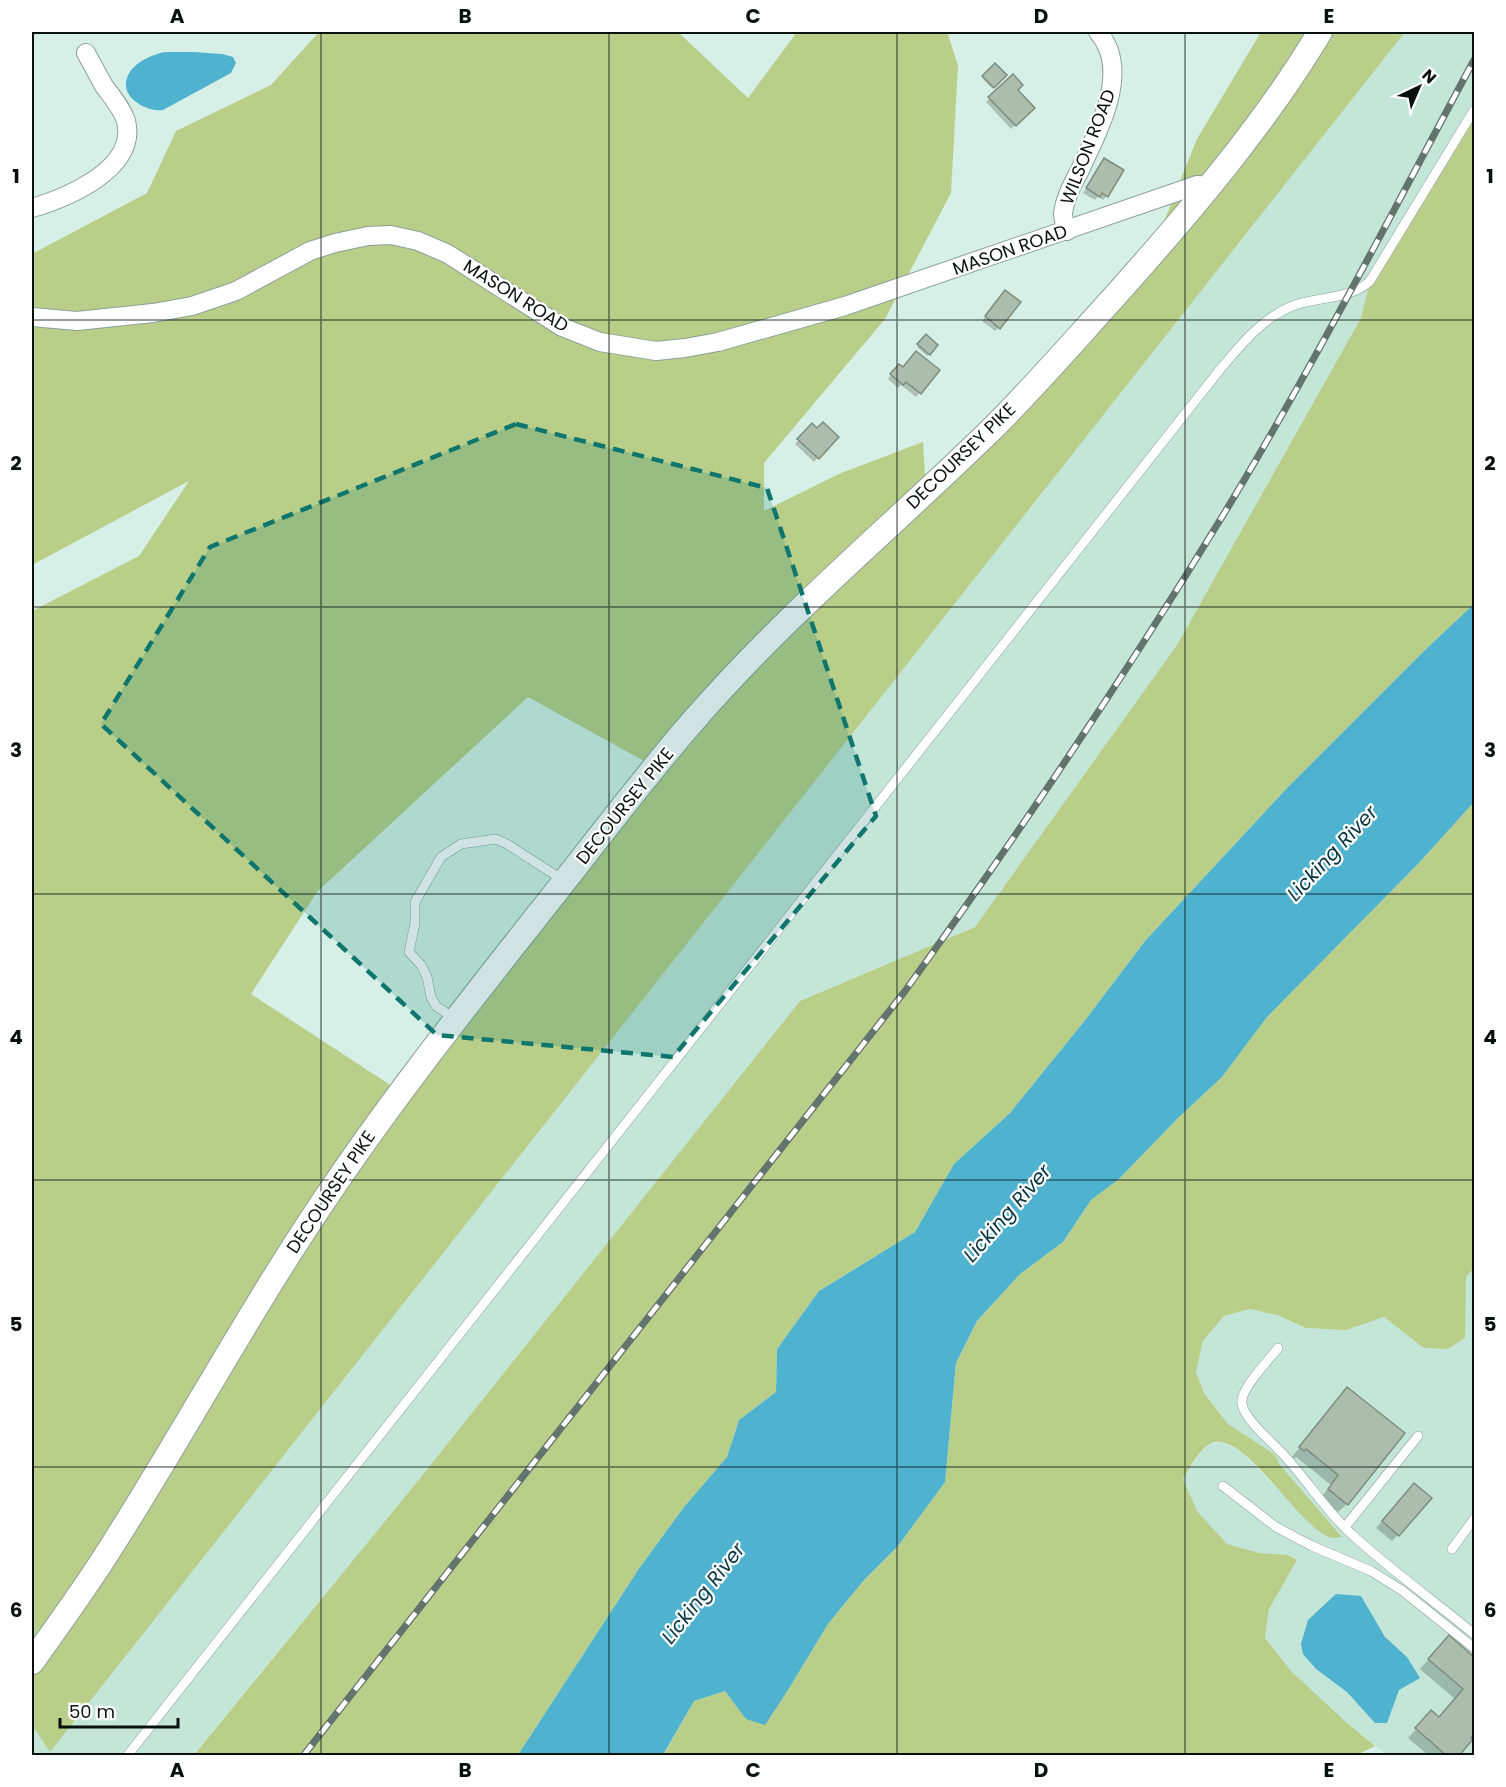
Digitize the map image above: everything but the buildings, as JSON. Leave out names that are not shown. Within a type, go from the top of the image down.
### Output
[{"type":"main road","name":"DECOURSEY PIKE","points":[[32,1662],[114,1543],[258,1302],[324,1199],[456,1019],[655,767],[703,710],[772,636],[997,424],[1154,253],[1210,186],[1296,72],[1320,32]]},
{"type":"street","name":"WILSON ROAD","points":[[1067,231],[1063,215],[1066,197],[1101,121],[1113,77],[1111,51],[1098,32]]},
{"type":"street","points":[[32,208],[60,199],[96,179],[108,169],[125,145],[126,121],[86,53]]},
{"type":"street","name":"MASON ROAD","points":[[32,317],[76,321],[153,313],[192,306],[236,291],[310,251],[357,238],[391,235],[418,241],[448,254],[562,327],[600,342],[656,351],[718,342],[845,306],[1197,185],[1210,186]]},
{"type":"lane","points":[[127,1755],[1197,398],[1240,346],[1270,318],[1296,305],[1364,287],[1370,281],[1474,110]]},
{"type":"lane","points":[[456,1019],[436,1006],[421,965],[409,952],[415,923],[416,902],[441,857],[461,844],[496,839],[565,881]]},
{"type":"lane","points":[[1278,1348],[1243,1392],[1241,1403],[1244,1411],[1284,1455],[1306,1484],[1357,1539],[1474,1634]]},
{"type":"lane","points":[[1345,1527],[1418,1436]]},
{"type":"lane","points":[[1223,1486],[1276,1527],[1312,1546],[1371,1571],[1403,1591],[1474,1648]]},
{"type":"lane","points":[[1452,1549],[1474,1519]]},
{"type":"highlighted area","points":[[516,424],[767,488],[876,816],[673,1057],[437,1035],[101,724],[210,547]]},
{"type":"shaded area","points":[[1320,32],[1474,32],[1474,110],[1370,281],[1361,318],[1177,645],[975,927],[800,1001],[417,1482],[193,1755],[32,1756],[32,1662],[1054,363]]},
{"type":"shaded area","points":[[1474,1267],[1474,1755],[1387,1755],[1346,1722],[1291,1671],[1265,1638],[1269,1609],[1297,1560],[1288,1555],[1259,1553],[1227,1544],[1197,1511],[1183,1479],[1209,1444],[1223,1442],[1242,1452],[1313,1526],[1341,1537],[1279,1465],[1274,1454],[1228,1424],[1204,1393],[1196,1372],[1203,1341],[1224,1316],[1250,1309],[1277,1315],[1306,1328],[1346,1330],[1384,1317],[1403,1330],[1465,1301],[1466,1277]]},
{"type":"green space","points":[[319,32],[678,32],[748,98],[797,32],[947,32],[958,65],[951,193],[885,319],[764,463],[764,511],[841,473],[923,442],[926,490],[1149,259],[1197,139],[1261,32],[1405,32],[50,1752],[32,1725],[32,611],[139,556],[189,481],[32,565],[32,254],[147,193],[176,131],[271,85]],"holes":[[[528,697],[655,767],[401,1092],[251,994],[317,892]]]},
{"type":"green space","points":[[1474,110],[1474,604],[1288,787],[1145,941],[1010,1113],[954,1164],[915,1232],[819,1291],[777,1349],[776,1392],[739,1420],[727,1457],[684,1507],[638,1570],[518,1755],[193,1756],[417,1482],[800,1001],[975,927],[1177,645],[1361,318],[1370,281]]},
{"type":"green space","points":[[1474,802],[1474,1268],[1466,1277],[1465,1338],[1448,1349],[1424,1348],[1384,1317],[1346,1330],[1306,1328],[1277,1315],[1250,1309],[1224,1316],[1203,1341],[1196,1372],[1204,1393],[1228,1424],[1274,1454],[1280,1465],[1342,1537],[1333,1538],[1320,1532],[1304,1518],[1254,1463],[1237,1449],[1222,1442],[1204,1448],[1183,1479],[1197,1511],[1227,1544],[1259,1553],[1288,1555],[1297,1560],[1269,1609],[1265,1638],[1291,1671],[1375,1746],[1355,1756],[663,1756],[694,1701],[725,1691],[746,1718],[765,1724],[828,1624],[864,1580],[898,1546],[945,1482],[956,1363],[977,1321],[1020,1274],[1063,1242],[1091,1200],[1119,1179],[1177,1119],[1222,1077],[1267,1017],[1418,864]]},
{"type":"water","points":[[165,52],[222,54],[233,57],[236,63],[231,73],[163,110],[150,109],[136,102],[127,92],[127,78],[138,64]]},
{"type":"water","name":"Licking River","points":[[1474,604],[1474,802],[1418,864],[1267,1017],[1222,1077],[1177,1119],[1119,1179],[1091,1200],[1063,1242],[1020,1274],[977,1321],[956,1363],[945,1482],[898,1546],[864,1580],[828,1624],[765,1725],[746,1719],[725,1691],[694,1701],[663,1755],[518,1755],[638,1570],[684,1507],[727,1457],[739,1420],[776,1392],[777,1349],[819,1291],[915,1232],[954,1164],[1010,1113],[1145,941],[1288,787]]},
{"type":"water","points":[[1336,1594],[1361,1596],[1385,1637],[1407,1657],[1420,1678],[1399,1690],[1387,1723],[1375,1723],[1347,1692],[1316,1669],[1303,1654],[1301,1644],[1308,1620]]},
{"type":"railway","points":[[303,1756],[905,991],[1030,814],[1149,634],[1258,457],[1352,288],[1474,60]]}]
